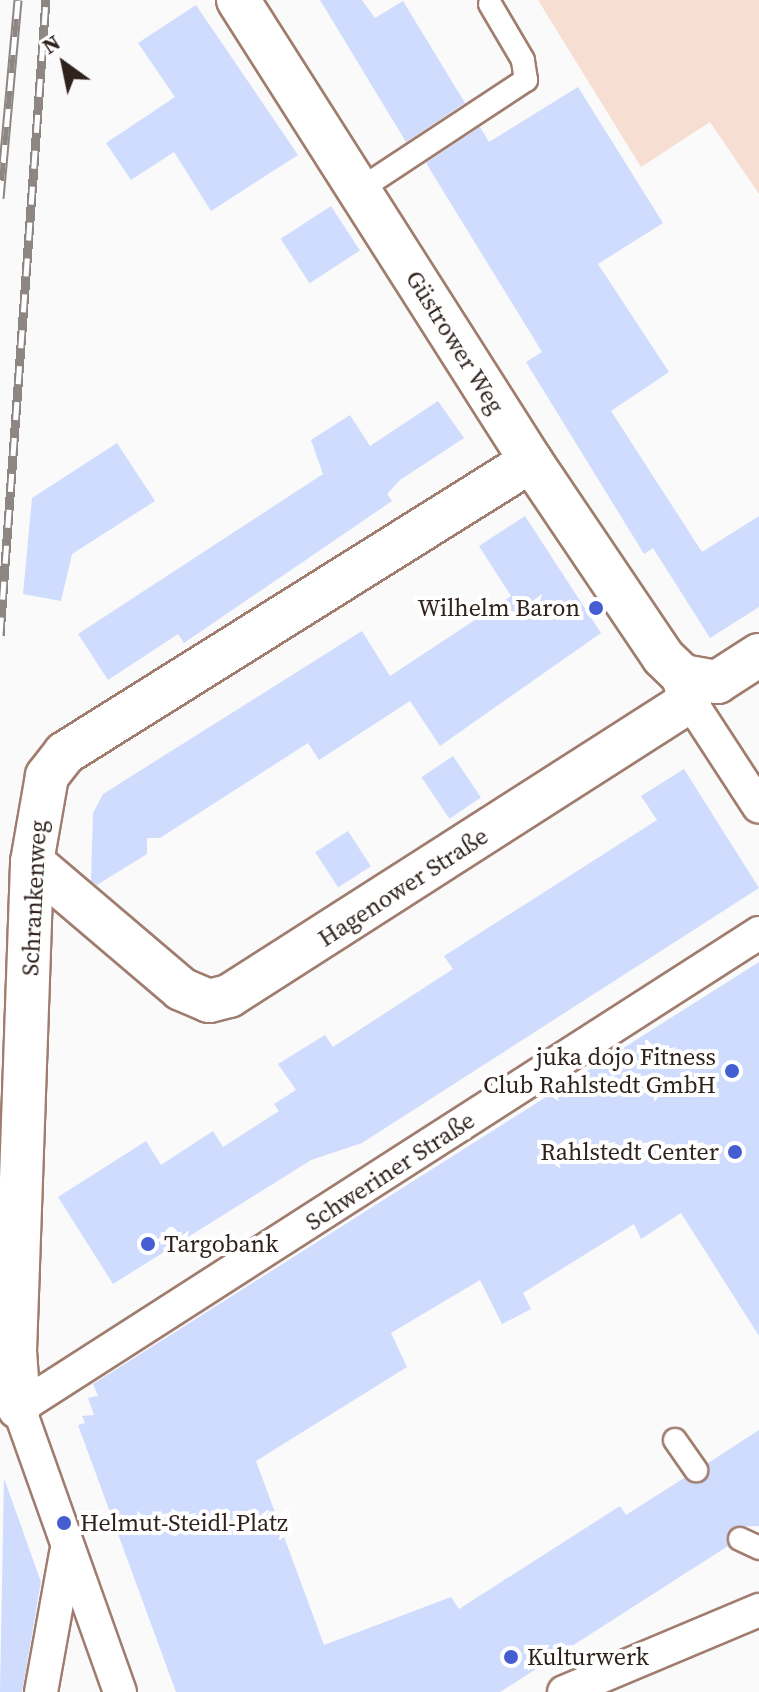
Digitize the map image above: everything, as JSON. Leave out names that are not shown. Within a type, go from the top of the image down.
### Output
[{"type":"street","name":"Güstrower Weg","points":[[238,0],[531,461],[687,688]]},
{"type":"street","name":"Schrankenweg","points":[[19,1408],[15,1351],[32,862],[43,789],[65,753],[531,461]]},
{"type":"street","points":[[759,655],[717,682],[687,688],[759,807]]},
{"type":"street","name":"Hagenower Straße","points":[[32,862],[181,989],[209,1001],[314,944],[687,688]]},
{"type":"street","name":"Schweriner Straße","points":[[19,1408],[759,933]]},
{"type":"street","points":[[19,1408],[120,1692]]},
{"type":"street","points":[[41,1692],[67,1549]]},
{"type":"street","points":[[564,1692],[759,1610]]},
{"type":"lane","points":[[359,190],[526,80],[523,60],[490,4]]},
{"type":"lane","points":[[675,1440],[696,1470]]},
{"type":"shaded area","points":[[538,0],[759,0],[759,194],[710,122],[641,167]]},
{"type":"building","points":[[320,0],[362,0],[375,18],[403,1],[465,103],[406,142]]},
{"type":"building","points":[[196,5],[298,155],[211,211],[174,152],[131,180],[106,143],[175,97],[138,43]]},
{"type":"building","points":[[578,87],[663,223],[598,264],[669,372],[611,411],[702,552],[759,516],[759,607],[710,638],[653,548],[644,554],[526,362],[542,352],[426,163],[480,127],[489,142]]},
{"type":"building","points":[[331,206],[360,250],[310,283],[281,239]]},
{"type":"building","points":[[438,401],[464,438],[400,480],[387,494],[392,501],[184,643],[178,634],[108,680],[78,634],[323,474],[311,440],[350,415],[370,446]]},
{"type":"building","points":[[117,443],[155,501],[72,554],[61,601],[23,594],[32,498]]},
{"type":"building","points":[[525,516],[601,633],[440,746],[410,701],[319,760],[308,743],[160,838],[147,838],[147,854],[97,885],[91,881],[93,813],[103,794],[362,631],[390,676],[511,596],[479,546]]},
{"type":"building","points":[[453,756],[481,797],[449,819],[421,777]]},
{"type":"building","points":[[684,769],[759,888],[362,1143],[311,1160],[113,1284],[58,1197],[146,1141],[161,1165],[213,1131],[223,1147],[279,1111],[274,1104],[296,1090],[278,1064],[325,1035],[333,1047],[453,969],[444,956],[657,820],[641,796]]},
{"type":"building","points":[[348,831],[371,866],[338,887],[315,852]]},
{"type":"building","points":[[759,962],[759,1336],[681,1213],[641,1239],[634,1224],[523,1293],[531,1309],[502,1324],[480,1280],[391,1333],[407,1367],[256,1461],[324,1645],[451,1597],[459,1609],[620,1506],[626,1515],[684,1478],[703,1482],[708,1463],[759,1430],[759,1526],[733,1527],[728,1546],[500,1692],[176,1692],[78,1425],[85,1423],[82,1416],[94,1415],[88,1398],[98,1396],[93,1384]]},
{"type":"building","points":[[4,1478],[41,1582],[22,1692],[0,1692]]},
{"type":"railway","points":[[0,198],[18,0]]},
{"type":"railway","points":[[0,635],[46,0]]},
{"type":"place","name":"Wilhelm Baron","points":[[596,608]]},
{"type":"place","name":"juka dojo Fitness Club Rahlstedt GmbH","points":[[732,1071]]},
{"type":"place","name":"Rahlstedt Center","points":[[735,1152]]},
{"type":"place","name":"Targobank","points":[[148,1244]]},
{"type":"place","name":"Helmut-Steidl-Platz","points":[[64,1523]]},
{"type":"place","name":"Kulturwerk","points":[[511,1657]]}]
